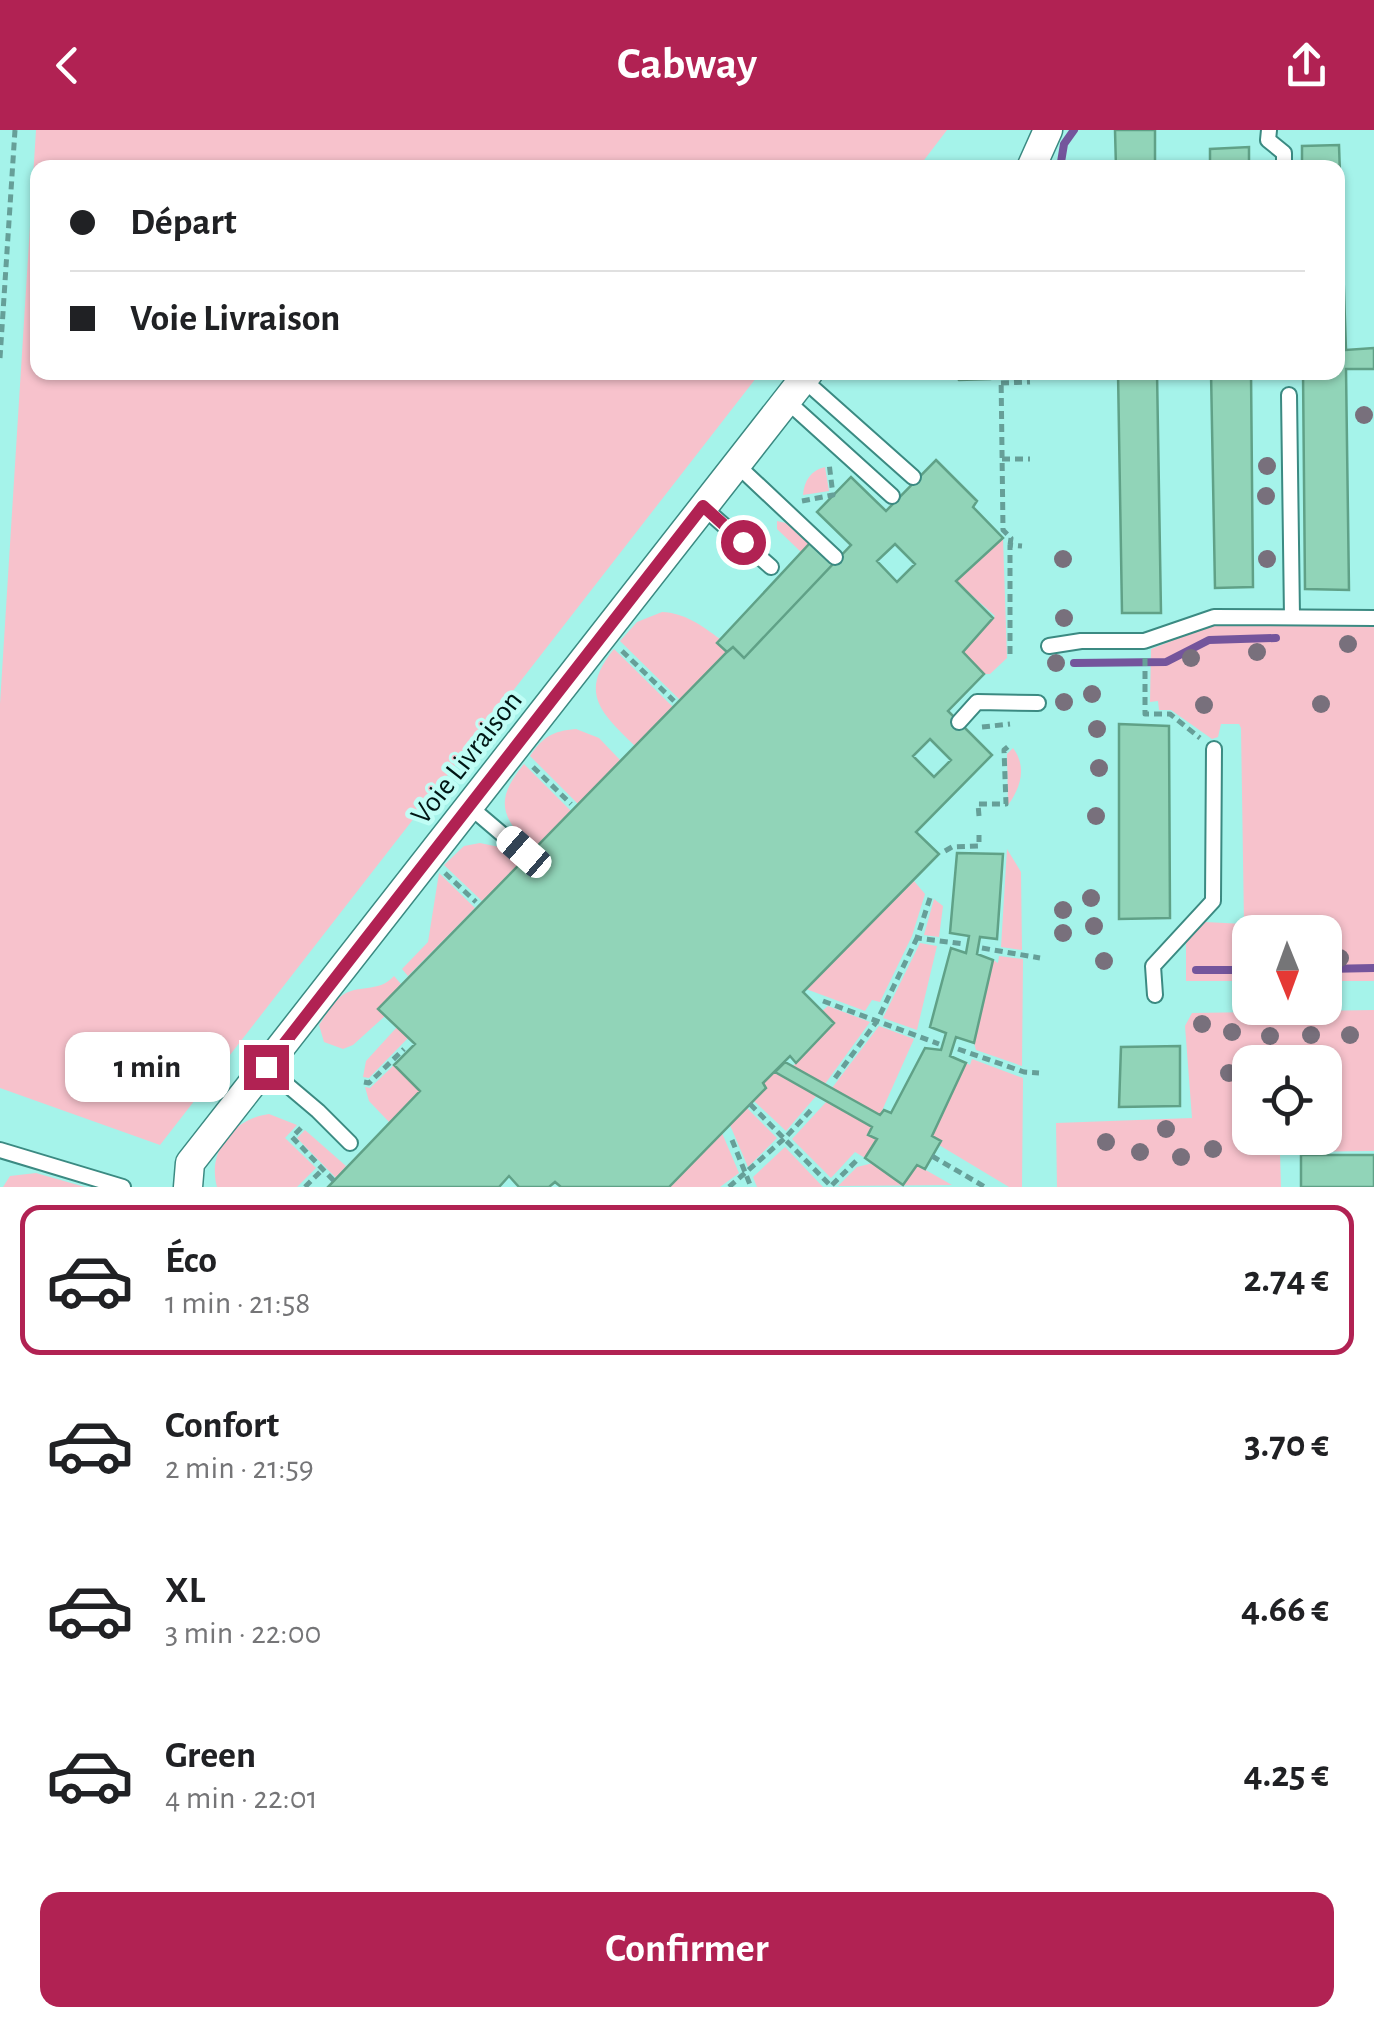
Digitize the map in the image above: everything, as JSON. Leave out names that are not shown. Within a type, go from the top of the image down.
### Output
[{"type":"street","points":[[1034,160],[1048,130]]},
{"type":"street","name":"Voie Livraison","points":[[184,1186],[190,1163],[800,384]]},
{"type":"lane","points":[[1268,130],[1268,140],[1284,153],[1284,160]]},
{"type":"lane","points":[[800,384],[913,477]]},
{"type":"lane","points":[[800,384],[892,496]]},
{"type":"lane","points":[[1289,395],[1292,617]]},
{"type":"lane","points":[[737,465],[835,557]]},
{"type":"lane","points":[[703,506],[771,567]]},
{"type":"lane","points":[[1048,646],[1081,641],[1144,642],[1214,617],[1374,618]]},
{"type":"lane","points":[[959,722],[977,702],[1038,703]]},
{"type":"lane","points":[[1155,996],[1153,966],[1213,901],[1214,748]]},
{"type":"lane","points":[[469,806],[524,852]]},
{"type":"lane","points":[[266,1067],[318,1110],[350,1143]]},
{"type":"lane","points":[[3,1152],[122,1187]]},
{"type":"path","points":[[0,358],[14,130]]},
{"type":"path","points":[[1010,654],[1010,538],[1003,530],[1001,382],[1030,382]]},
{"type":"path","points":[[1002,459],[1030,459]]},
{"type":"path","points":[[780,504],[834,495]]},
{"type":"path","points":[[1010,545],[1022,546]]},
{"type":"path","points":[[604,633],[674,701]]},
{"type":"path","points":[[1145,673],[1145,714],[1170,714],[1214,748]]},
{"type":"path","points":[[974,736],[984,725],[1011,724]]},
{"type":"path","points":[[979,816],[978,804],[1006,804],[1004,750],[1011,744]]},
{"type":"path","points":[[514,749],[571,804]]},
{"type":"path","points":[[945,851],[979,846],[979,835]]},
{"type":"path","points":[[428,858],[476,902]]},
{"type":"path","points":[[835,1078],[878,1021],[917,938],[930,898]]},
{"type":"path","points":[[917,938],[964,944]]},
{"type":"path","points":[[982,948],[1040,958]]},
{"type":"path","points":[[823,1001],[939,1044]]},
{"type":"path","points":[[364,1082],[369,1083],[404,1048]]},
{"type":"path","points":[[958,1049],[1024,1072],[1039,1073]]},
{"type":"path","points":[[750,1104],[831,1187],[858,1158]]},
{"type":"path","points":[[729,1187],[813,1108]]},
{"type":"path","points":[[301,1128],[292,1137],[334,1181]]},
{"type":"path","points":[[732,1140],[751,1187]]},
{"type":"path","points":[[932,1156],[985,1187]]},
{"type":"path","points":[[305,1187],[322,1169]]},
{"type":"shaded area","points":[[36,130],[947,130],[924,160],[34,160]]},
{"type":"shaded area","points":[[30,226],[30,380],[755,380],[160,1145],[0,1088],[0,704]]},
{"type":"shaded area","points":[[825,467],[829,491],[803,495],[809,477]]},
{"type":"shaded area","points":[[777,521],[786,523],[810,543],[801,552],[777,529]]},
{"type":"shaded area","points":[[1003,538],[1007,658],[990,674],[984,674],[963,652],[995,616],[956,581]]},
{"type":"shaded area","points":[[662,612],[699,625],[720,639],[717,643],[727,652],[680,700],[620,641],[637,622]]},
{"type":"shaded area","points":[[1219,622],[1374,623],[1374,981],[1342,981],[1342,915],[1244,915],[1241,728],[1239,724],[1221,724],[1218,737],[1212,739],[1171,710],[1159,710],[1158,701],[1150,702],[1151,649]]},
{"type":"shaded area","points":[[614,649],[673,707],[635,746],[598,702],[597,678]]},
{"type":"shaded area","points":[[576,729],[599,738],[621,761],[578,804],[530,756],[549,736]]},
{"type":"shaded area","points":[[1013,748],[1020,762],[1021,777],[1008,805],[1007,754]]},
{"type":"shaded area","points":[[524,764],[571,811],[533,850],[514,828],[505,809],[508,789]]},
{"type":"shaded area","points":[[480,843],[504,848],[522,861],[482,901],[444,865],[464,846]]},
{"type":"shaded area","points":[[1007,849],[1021,872],[1022,950],[1001,947]]},
{"type":"shaded area","points":[[439,873],[475,908],[408,976],[402,969],[428,942]]},
{"type":"shaded area","points":[[914,881],[925,894],[912,936],[880,1002],[872,1000],[865,1011],[806,989]]},
{"type":"shaded area","points":[[934,899],[943,906],[939,937],[924,935]]},
{"type":"shaded area","points":[[1205,922],[1232,923],[1232,981],[1186,981],[1186,942]]},
{"type":"shaded area","points":[[920,943],[937,946],[917,1030],[883,1018]]},
{"type":"shaded area","points":[[999,956],[1023,959],[1022,1066],[976,1050],[974,1043],[993,960],[998,963]]},
{"type":"shaded area","points":[[394,976],[401,984],[379,1009],[385,1016],[353,1045],[343,1049],[324,1042],[319,1025],[340,997],[353,990],[381,985]]},
{"type":"shaded area","points":[[828,1006],[870,1022],[825,1084],[793,1066],[833,1023],[822,1011]]},
{"type":"shaded area","points":[[1374,1010],[1374,1151],[1342,1151],[1342,1045],[1232,1045],[1232,1155],[1280,1155],[1281,1187],[1057,1187],[1056,1123],[1192,1118],[1185,1026],[1192,1013],[1232,1012],[1232,1025],[1342,1025],[1342,1011]]},
{"type":"shaded area","points":[[879,1026],[914,1039],[880,1115],[832,1088]]},
{"type":"shaded area","points":[[397,1027],[408,1038],[369,1078],[363,1077],[366,1061]]},
{"type":"shaded area","points":[[972,1059],[1023,1078],[1022,1187],[1009,1187],[939,1145],[941,1141],[932,1136],[966,1063],[970,1065]]},
{"type":"shaded area","points":[[394,1065],[420,1091],[390,1123],[369,1101],[365,1087],[370,1088]]},
{"type":"shaded area","points":[[775,1072],[817,1095],[786,1131],[754,1101],[766,1088],[763,1083]]},
{"type":"shaded area","points":[[827,1101],[872,1127],[868,1135],[877,1139],[865,1158],[855,1152],[831,1178],[792,1139]]},
{"type":"shaded area","points":[[747,1108],[777,1138],[748,1167],[730,1125]]},
{"type":"shaded area","points":[[269,1114],[297,1125],[285,1138],[316,1168],[297,1187],[217,1187],[216,1161],[226,1139],[244,1122]]},
{"type":"shaded area","points":[[305,1130],[346,1166],[336,1178],[297,1138]]},
{"type":"shaded area","points":[[722,1133],[739,1173],[720,1187],[669,1187]]},
{"type":"shaded area","points":[[785,1147],[823,1187],[757,1187],[753,1177]]},
{"type":"shaded area","points":[[873,1163],[917,1165],[952,1185],[838,1186],[857,1167]]},
{"type":"shaded area","points":[[36,1173],[85,1187],[3,1187],[10,1176]]},
{"type":"building","points":[[1115,130],[1155,130],[1155,160],[1116,160]]},
{"type":"building","points":[[1339,145],[1340,160],[1302,160],[1302,146]]},
{"type":"building","points":[[1249,147],[1249,160],[1210,160],[1210,149]]},
{"type":"building","points":[[1345,321],[1346,350],[1374,348],[1374,369],[1346,369],[1349,590],[1305,589],[1303,380],[1345,380]]},
{"type":"building","points":[[1118,380],[1157,380],[1161,613],[1122,613]]},
{"type":"building","points":[[1211,380],[1251,380],[1253,587],[1215,588]]},
{"type":"building","points":[[936,460],[977,501],[973,507],[1003,538],[956,581],[993,618],[963,652],[984,674],[948,711],[992,755],[916,832],[939,854],[803,992],[834,1023],[796,1063],[790,1056],[763,1083],[766,1088],[669,1187],[561,1187],[555,1182],[549,1187],[519,1187],[509,1176],[499,1187],[328,1187],[420,1091],[394,1065],[415,1044],[378,1009],[727,652],[733,647],[744,658],[851,545],[817,512],[851,477],[886,511]],"holes":[[[895,544],[915,564],[897,582],[877,561]],[[930,739],[951,760],[934,777],[913,756]]]},
{"type":"building","points":[[810,543],[833,564],[744,658],[733,647],[727,652],[717,643]]},
{"type":"building","points":[[1119,724],[1169,726],[1170,918],[1119,919]]},
{"type":"building","points":[[957,853],[1003,854],[997,939],[980,937],[977,954],[993,960],[974,1043],[956,1037],[950,1056],[966,1063],[932,1136],[941,1141],[925,1169],[917,1165],[903,1185],[865,1158],[877,1139],[868,1135],[872,1127],[775,1072],[785,1062],[880,1115],[884,1110],[891,1113],[925,1048],[941,1050],[946,1033],[930,1027],[951,948],[966,953],[969,936],[950,933]]},
{"type":"building","points":[[1180,1046],[1180,1106],[1119,1107],[1121,1047]]},
{"type":"building","points":[[1301,1155],[1374,1155],[1374,1187],[1301,1187]]},
{"type":"waterway","points":[[1061,160],[1064,144],[1074,130]]},
{"type":"waterway","points":[[1074,663],[1166,662],[1209,640],[1276,638]]},
{"type":"waterway","points":[[1342,969],[1374,968]]},
{"type":"waterway","points":[[1196,970],[1232,970]]},
{"type":"route","points":[[266,1067],[703,506],[743,542]]}]
